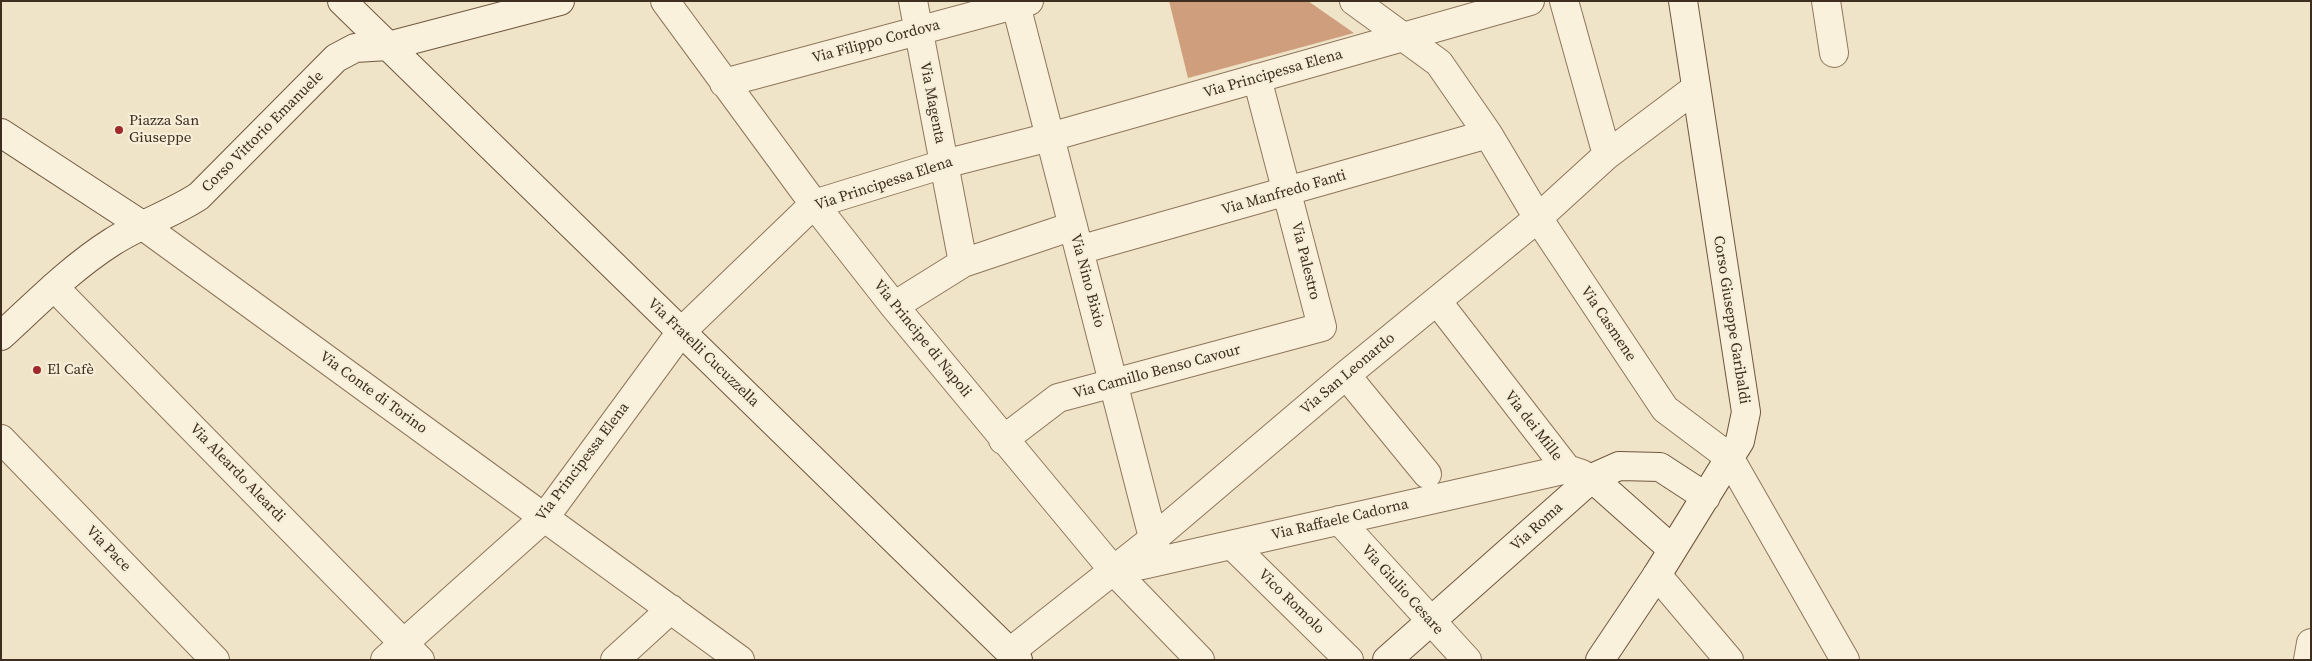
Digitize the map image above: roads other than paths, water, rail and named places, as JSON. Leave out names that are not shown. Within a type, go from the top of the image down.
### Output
[{"type":"street","name":"Via Fratelli Cucuzzella","points":[[342,1],[1010,657]]},
{"type":"street","name":"Corso Vittorio Emanuele","points":[[1,336],[54,287],[111,242],[200,196],[336,58],[355,48],[388,46],[560,1]]},
{"type":"street","name":"Via Principe di Napoli","points":[[665,1],[814,204],[894,306],[1003,440],[1114,571],[1200,660]]},
{"type":"street","name":"Via Magenta","points":[[913,1],[963,263]]},
{"type":"street","name":"Via Casmene","points":[[1354,1],[1439,63],[1488,134],[1538,218],[1664,409],[1729,457],[1845,660]]},
{"type":"street","name":"Via Principessa Elena","points":[[403,654],[544,517],[681,332],[814,204],[944,164],[1050,137],[1530,1]]},
{"type":"street","points":[[1564,1],[1607,155]]},
{"type":"street","name":"Corso Giuseppe Garibaldi","points":[[1600,660],[1657,575],[1740,441],[1746,412],[1683,1]]},
{"type":"street","points":[[1826,1],[1834,53]]},
{"type":"street","name":"Via Filippo Cordova","points":[[724,83],[1020,2]]},
{"type":"street","name":"Via Nino Bixio","points":[[1020,2],[1050,137],[1156,550]]},
{"type":"street","name":"Via Palestro","points":[[1257,78],[1322,328]]},
{"type":"street","name":"Via San Leonardo","points":[[1010,657],[1114,571],[1156,550],[1346,375],[1538,218],[1607,155],[1696,88]]},
{"type":"street","name":"Via Conte di Torino","points":[[1,133],[142,225],[740,660]]},
{"type":"street","name":"Via Manfredo Fanti","points":[[894,306],[963,263],[1287,192],[1488,134]]},
{"type":"street","name":"Via Aleardo Aleardi","points":[[54,287],[403,654]]},
{"type":"street","name":"Via dei Mille","points":[[1436,301],[1567,469],[1592,478],[1672,549]]},
{"type":"street","name":"Via Camillo Benso Cavour","points":[[1003,440],[1058,398],[1322,328]]},
{"type":"street","points":[[1346,375],[1428,474]]},
{"type":"street","name":"Via Pace","points":[[1,439],[215,660]]},
{"type":"street","name":"Via Roma","points":[[1387,660],[1592,478],[1619,466],[1660,467],[1706,497]]},
{"type":"street","name":"Via Raffaele Cadorna","points":[[1156,550],[1232,545],[1567,469]]},
{"type":"street","name":"Via Giulio Cesare","points":[[1339,520],[1430,623],[1467,660]]},
{"type":"street","name":"Vico Romolo","points":[[1232,545],[1349,660]]},
{"type":"street","points":[[1657,575],[1728,660]]},
{"type":"street","points":[[615,660],[671,609]]},
{"type":"street","points":[[2308,660],[2311,643]]},
{"type":"place","name":"Piazza San Giuseppe","points":[[119,130]]},
{"type":"place","name":"El Cafè","points":[[37,370]]}]
